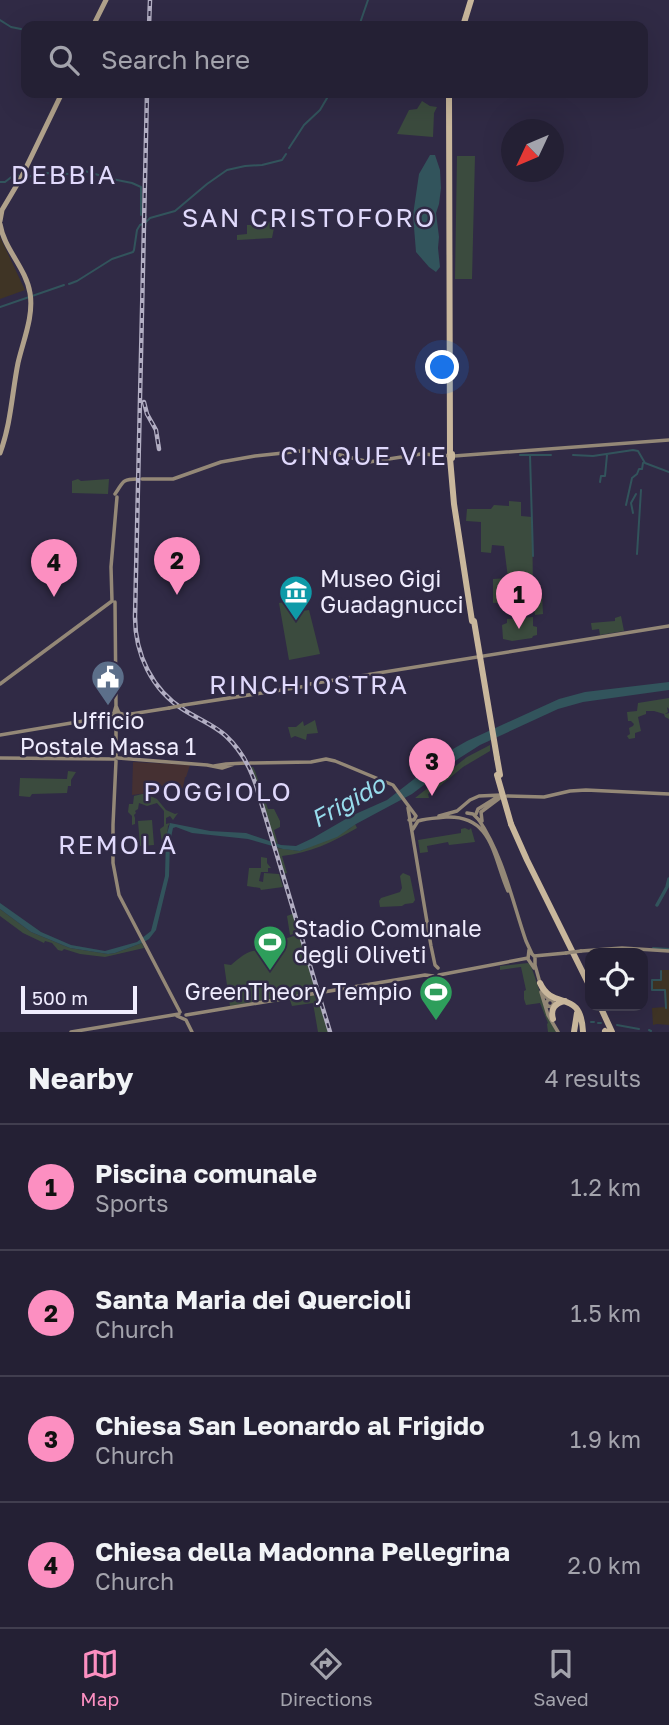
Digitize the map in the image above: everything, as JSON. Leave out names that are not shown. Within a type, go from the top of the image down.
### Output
[{"type":"highway","points":[[464,21],[470,0]]},
{"type":"highway","points":[[451,98],[451,456],[454,504],[498,775],[512,823],[585,974]]},
{"type":"highway","points":[[540,986],[551,997],[575,1006],[579,1014],[578,1032]]},
{"type":"highway","points":[[550,1003],[567,1001]]},
{"type":"highway","points":[[551,1017],[553,1008],[558,1003],[567,1001]]},
{"type":"highway","points":[[601,1011],[607,1032]]},
{"type":"highway","points":[[602,1011],[607,1032]]},
{"type":"main road","points":[[96,21],[106,0]]},
{"type":"main road","points":[[0,453],[10,416],[31,296],[2,234],[2,210],[60,98]]},
{"type":"main road","points":[[192,1032],[124,907],[113,872],[112,816],[117,717],[111,573],[116,496],[123,481],[175,479],[220,462],[302,451],[336,454],[369,462],[421,454],[454,456],[669,440]]},
{"type":"main road","points":[[0,684],[114,600]]},
{"type":"main road","points":[[0,735],[669,626]]},
{"type":"main road","points":[[0,758],[116,759],[214,766],[324,759],[391,783],[398,790],[412,817],[435,974]]},
{"type":"main road","points":[[436,817],[457,811],[479,796],[544,797],[567,791],[586,790],[669,794]]},
{"type":"main road","points":[[412,830],[415,823],[422,819],[474,814],[478,809],[503,796]]},
{"type":"main road","points":[[503,796],[483,809],[480,816],[493,839],[540,986],[559,1032]]},
{"type":"main road","points":[[474,814],[484,831],[511,896]]},
{"type":"main road","points":[[474,814],[497,851]]},
{"type":"main road","points":[[412,817],[466,818],[484,831]]},
{"type":"main road","points":[[71,1032],[566,953],[622,948],[669,951]]},
{"type":"main road","points":[[540,986],[550,1003],[551,1017]]},
{"type":"shaded area","points":[[422,101],[437,107],[434,113],[433,137],[397,134],[409,110],[417,109]]},
{"type":"shaded area","points":[[430,155],[435,155],[440,170],[441,188],[436,213],[440,267],[436,272],[416,252],[413,215],[419,174]]},
{"type":"shaded area","points":[[457,156],[475,156],[472,279],[455,279]]},
{"type":"shaded area","points":[[272,222],[272,238],[237,240],[237,235],[247,234],[247,225]]},
{"type":"shaded area","points":[[0,237],[25,290],[0,299]]},
{"type":"shaded area","points":[[109,479],[108,494],[72,493],[72,481]]},
{"type":"shaded area","points":[[509,501],[521,502],[521,516],[532,517],[533,588],[538,589],[542,595],[543,614],[535,615],[534,608],[508,610],[507,602],[493,603],[493,579],[508,578],[504,546],[492,545],[491,553],[481,552],[481,522],[466,521],[467,509],[509,506]]},
{"type":"shaded area","points":[[301,599],[303,611],[309,610],[320,654],[289,660],[279,603]]},
{"type":"shaded area","points":[[621,616],[624,631],[600,635],[599,629],[592,630],[591,623],[615,621],[615,618]]},
{"type":"shaded area","points":[[533,617],[537,635],[512,641],[503,639],[502,625],[507,623],[507,619]]},
{"type":"shaded area","points":[[669,682],[669,690],[583,702],[558,709],[480,745],[412,794],[337,837],[300,851],[248,839],[192,833],[173,828],[169,876],[156,930],[142,943],[115,953],[70,948],[31,932],[0,909],[0,903],[41,932],[71,945],[105,951],[137,942],[151,931],[165,876],[166,837],[170,823],[210,831],[246,833],[281,845],[296,846],[387,800],[467,741],[559,699],[585,692]]},
{"type":"shaded area","points":[[669,698],[669,709],[667,707],[668,712],[665,714],[669,713],[669,719],[664,714],[646,711],[646,714],[638,717],[641,731],[635,733],[635,738],[629,739],[629,728],[634,724],[628,721],[627,712],[637,711],[638,703]]},
{"type":"shaded area","points":[[315,720],[318,733],[307,734],[306,740],[295,736],[291,738],[288,727],[296,727],[303,721],[304,726]]},
{"type":"shaded area","points":[[490,745],[490,751],[463,767],[428,794],[429,798],[415,798],[467,757]]},
{"type":"shaded area","points":[[133,762],[190,765],[183,788],[156,785],[155,792],[132,795]]},
{"type":"shaded area","points":[[251,767],[255,771],[268,809],[274,809],[280,821],[280,827],[274,830],[278,844],[275,843]]},
{"type":"shaded area","points":[[68,771],[76,772],[67,793],[19,796],[20,778],[67,779]]},
{"type":"shaded area","points":[[142,794],[157,799],[166,810],[178,813],[173,820],[170,816],[166,818],[166,824],[170,823],[166,845],[162,843],[160,829],[164,826],[164,811],[157,803],[147,806],[139,803],[134,815],[135,824],[132,825],[132,816],[128,812],[129,804],[133,804],[134,796]]},
{"type":"shaded area","points":[[152,820],[154,845],[140,846],[138,821]]},
{"type":"shaded area","points":[[355,824],[357,828],[312,850],[282,856],[287,873],[284,874],[277,848],[300,851]]},
{"type":"shaded area","points":[[471,828],[475,842],[449,845],[448,842],[427,846],[428,852],[420,853],[418,840],[461,833],[461,829]]},
{"type":"shaded area","points":[[261,857],[267,858],[271,868],[268,868],[268,872],[261,872],[259,881],[263,882],[264,873],[279,874],[283,887],[261,890],[247,886],[249,868],[261,868]]},
{"type":"shaded area","points":[[281,873],[316,991],[230,1006],[224,964],[231,965],[252,951],[268,952],[272,948],[271,943],[297,935],[290,935],[287,916],[292,912]]},
{"type":"shaded area","points":[[403,873],[410,876],[415,900],[413,903],[380,907],[381,898],[400,892],[400,876]]},
{"type":"shaded area","points":[[0,909],[31,932],[70,948],[108,954],[142,943],[144,948],[105,957],[58,950],[52,943],[44,943],[23,933],[0,916]]},
{"type":"shaded area","points":[[528,963],[556,1032],[548,1032],[548,1023],[540,1003],[526,1005],[521,967],[500,970],[500,966]]},
{"type":"shaded area","points":[[660,970],[669,970],[669,1025],[653,1025],[652,1008],[665,1007],[664,991],[652,990],[651,979],[660,979]]},
{"type":"shaded area","points":[[318,994],[328,1032],[318,1032],[313,1003],[292,1006],[290,1000],[270,1003],[270,1001]]},
{"type":"waterway","points":[[361,21],[368,0]]},
{"type":"waterway","points":[[0,20],[11,27],[21,29]]},
{"type":"waterway","points":[[289,148],[327,98]]},
{"type":"waterway","points":[[69,284],[112,259],[133,252],[140,225],[150,218],[175,211],[227,170],[282,160],[286,154]]},
{"type":"waterway","points":[[0,182],[5,182],[14,175],[27,177],[85,171],[141,187],[141,215]]},
{"type":"waterway","points":[[0,307],[64,285]]},
{"type":"waterway","points":[[573,455],[593,456],[633,450],[638,451],[645,463],[669,472]]},
{"type":"waterway","points":[[520,455],[551,455]]},
{"type":"waterway","points":[[530,455],[533,556]]},
{"type":"waterway","points":[[600,482],[601,476],[605,476],[607,455]]},
{"type":"waterway","points":[[626,505],[632,478],[642,469],[643,463]]},
{"type":"waterway","points":[[637,554],[641,490]]},
{"type":"waterway","points":[[633,513],[631,503],[636,494]]},
{"type":"waterway","points":[[657,905],[669,879]]},
{"type":"waterway","points":[[653,948],[669,949]]},
{"type":"waterway","points":[[661,971],[661,980],[652,980],[652,990],[665,990],[666,1008]]},
{"type":"waterway","points":[[617,1025],[639,1029]]},
{"type":"railway","points":[[149,21],[150,0]]},
{"type":"railway","points":[[147,98],[135,617],[138,644],[154,682],[173,702],[226,736],[250,769],[330,1032]]},
{"type":"railway","points":[[144,402],[156,430],[159,449]]},
{"type":"place","name":"Santa Maria dei Quercioli","points":[[177,595]]},
{"type":"place","name":"Chiesa della Madonna Pellegrina","points":[[54,597]]},
{"type":"place","name":"Museo Gigi Guadagnucci","points":[[296,622]]},
{"type":"place","name":"Piscina comunale","points":[[519,629]]},
{"type":"place","name":"Ufficio Postale Massa 1","points":[[108,707]]},
{"type":"place","name":"Chiesa San Leonardo al Frigido","points":[[432,796]]},
{"type":"place","name":"Stadio Comunale degli Oliveti","points":[[270,972]]},
{"type":"place","name":"GreenTheory Tempio","points":[[436,1022]]},
{"type":"district","name":"DEBBIA","points":[[64,175]]},
{"type":"district","name":"SAN CRISTOFORO","points":[[309,218]]},
{"type":"district","name":"CINQUE VIE","points":[[364,456]]},
{"type":"district","name":"RINCHIOSTRA","points":[[309,685]]},
{"type":"district","name":"POGGIOLO","points":[[218,792]]},
{"type":"district","name":"REMOLA","points":[[118,845]]},
{"type":"water label","name":"Frigido","points":[[348,802]]}]
